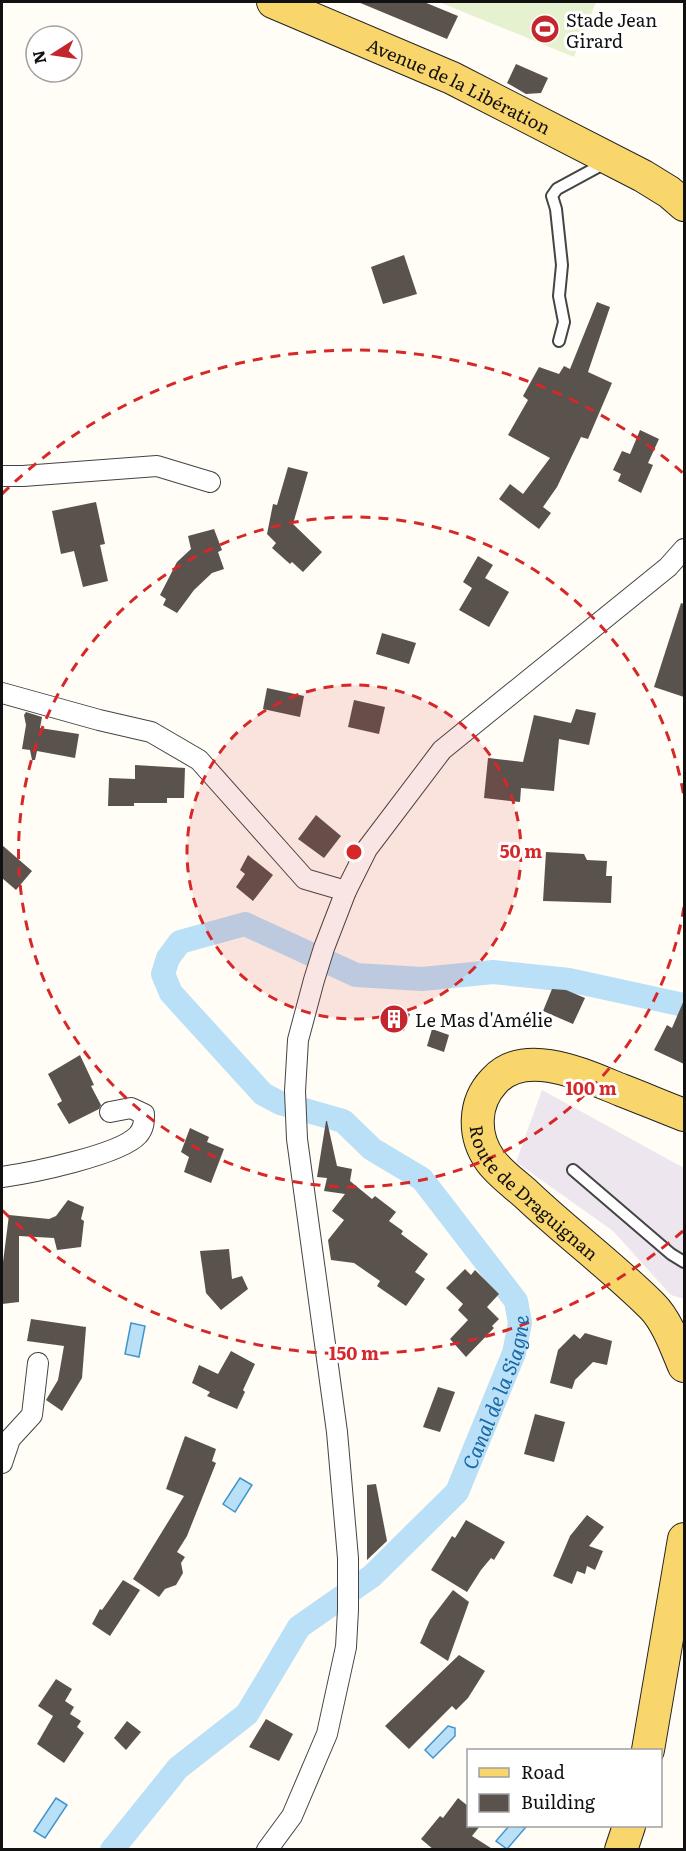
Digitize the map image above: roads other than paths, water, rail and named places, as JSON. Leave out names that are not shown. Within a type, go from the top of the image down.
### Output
[{"type":"main road","name":"Avenue de la Libération","points":[[273,2],[452,78],[643,177],[669,192],[684,205]]},
{"type":"main road","name":"Avenue de la Libération","points":[[643,177],[684,188]]},
{"type":"main road","name":"Route de Draguignan","points":[[684,1115],[570,1069],[540,1065],[513,1067],[494,1080],[483,1098],[476,1119],[480,1140],[491,1161],[670,1324],[674,1342],[684,1366]]},
{"type":"main road","points":[[648,1749],[684,1539]]},
{"type":"main road","points":[[621,1850],[629,1827]]},
{"type":"street","points":[[2,476],[157,466],[210,482]]},
{"type":"street","points":[[267,1850],[292,1816],[327,1734],[346,1647],[348,1610],[348,1558],[337,1432],[297,1139],[295,1091],[298,1040],[314,980],[337,912],[367,849],[442,750],[668,567],[684,549]]},
{"type":"street","points":[[2,693],[151,732],[199,760],[305,879],[346,891]]},
{"type":"street","points":[[2,1177],[58,1166],[108,1151],[136,1137],[144,1127],[144,1114],[131,1108],[110,1112]]},
{"type":"street","points":[[2,1463],[10,1439],[32,1415],[38,1363]]},
{"type":"lane","points":[[559,341],[564,322],[559,296],[561,265],[556,209],[552,196],[557,189],[611,160]]},
{"type":"lane","points":[[573,1170],[671,1254],[684,1262]]},
{"type":"water","points":[[131,1323],[145,1326],[139,1357],[125,1354]]},
{"type":"water","points":[[240,1478],[252,1485],[235,1512],[223,1504]]},
{"type":"water","points":[[448,1726],[455,1728],[455,1736],[433,1758],[425,1750]]},
{"type":"water","points":[[56,1798],[67,1805],[45,1838],[34,1831]]},
{"type":"water","points":[[508,1827],[526,1827],[507,1849],[496,1841]]},
{"type":"waterway","name":"Canal de la Siagne","points":[[112,1850],[178,1768],[247,1714],[299,1627],[372,1576],[457,1492],[514,1353],[520,1323],[516,1301],[422,1179],[372,1149],[343,1121],[280,1103],[263,1094],[171,993],[163,974],[168,958],[180,942],[245,924],[356,975],[422,979],[493,972],[569,980],[684,1005]]},
{"type":"place","name":"Stade Jean Girard","points":[[545,29]]},
{"type":"place","name":"Le Mas d'Amélie","points":[[394,1019]]}]
